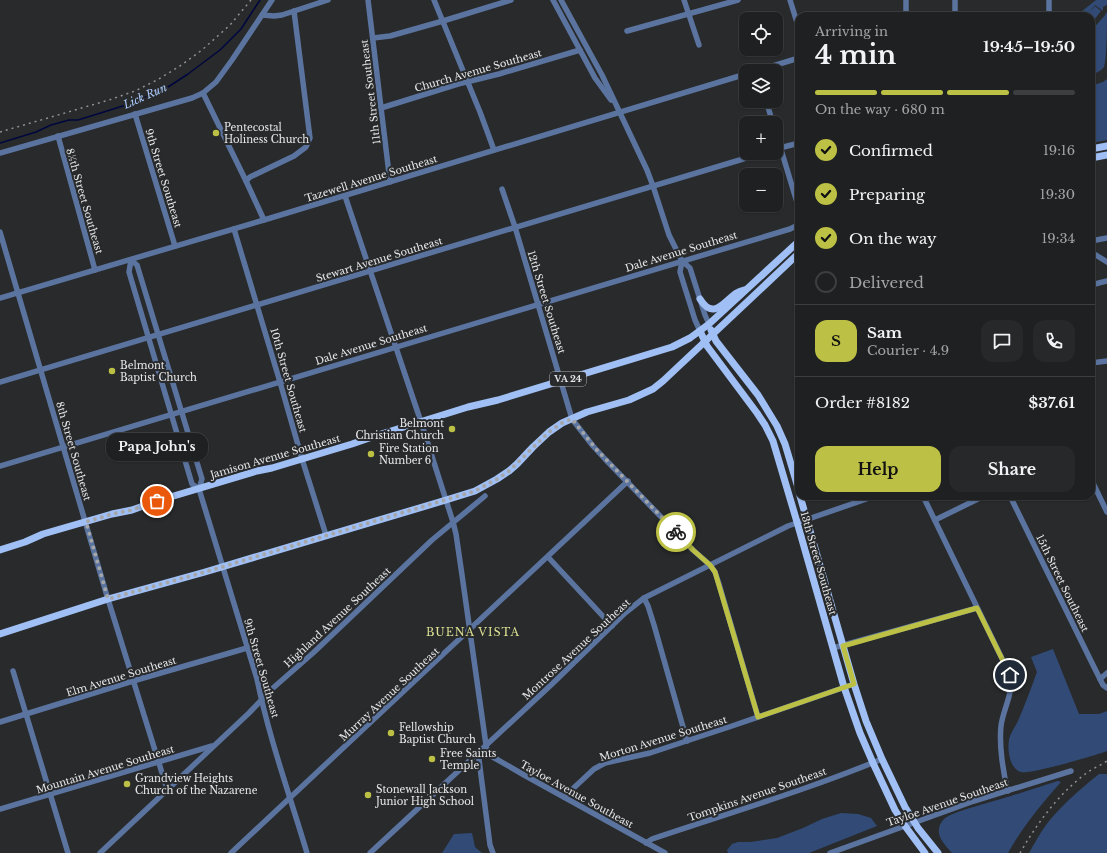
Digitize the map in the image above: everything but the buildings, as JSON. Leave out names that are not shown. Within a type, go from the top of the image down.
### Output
[{"type":"main road","points":[[1095,148],[1107,146]]},
{"type":"main road","points":[[1095,157],[1107,155]]},
{"type":"main road","name":"Jamison Avenue Southeast","points":[[0,550],[26,542],[44,534],[112,514],[132,510],[250,473],[272,468],[352,444],[468,407],[498,400],[672,347],[681,343],[709,324],[795,245]]},
{"type":"main road","points":[[0,632],[475,491],[497,479],[517,464],[549,432],[562,423],[587,412],[629,400],[653,389],[795,258]]},
{"type":"main road","points":[[700,299],[705,306],[709,308],[716,308],[723,305],[735,294],[748,289]]},
{"type":"main road","name":"13th Street Southeast","points":[[709,324],[716,341],[758,395],[777,426],[785,444],[795,478]]},
{"type":"main road","name":"13th Street Southeast","points":[[700,331],[707,346],[765,425],[773,441],[844,687],[860,733],[892,804],[905,826],[925,853]]},
{"type":"main road","name":"13th Street Southeast","points":[[801,500],[866,721],[905,808],[914,823],[938,853]]},
{"type":"street","points":[[0,153],[192,98],[203,92],[216,82],[272,0]]},
{"type":"street","points":[[262,15],[282,15],[328,0]]},
{"type":"street","name":"11th Street Southeast","points":[[368,0],[390,182]]},
{"type":"street","points":[[434,0],[494,150]]},
{"type":"street","points":[[373,38],[390,36],[443,22],[511,0]]},
{"type":"street","name":"13th Street Southeast","points":[[553,0],[595,78],[620,112]]},
{"type":"street","name":"13th Street Southeast","points":[[561,0],[602,75],[647,170],[654,186],[669,235],[682,261],[690,268],[709,324]]},
{"type":"street","points":[[684,0],[699,45]]},
{"type":"street","points":[[627,31],[738,0]]},
{"type":"street","points":[[790,0],[795,16]]},
{"type":"street","points":[[906,0],[906,12]]},
{"type":"street","points":[[955,0],[955,12]]},
{"type":"street","points":[[1048,12],[1049,0]]},
{"type":"street","points":[[246,181],[250,177],[301,152],[306,147],[310,138],[294,11]]},
{"type":"street","name":"Church Avenue Southeast","points":[[381,108],[580,50]]},
{"type":"street","points":[[780,64],[795,59]]},
{"type":"street","name":"Tazewell Avenue Southeast","points":[[0,298],[345,196],[739,76]]},
{"type":"street","points":[[203,92],[264,220]]},
{"type":"street","name":"9th Street Southeast","points":[[135,114],[175,246]]},
{"type":"street","name":"8½th Street Southeast","points":[[58,136],[95,270]]},
{"type":"street","points":[[783,148],[795,144]]},
{"type":"street","name":"Stewart Avenue Southeast","points":[[0,382],[740,160]]},
{"type":"street","points":[[782,160],[795,198]]},
{"type":"street","name":"12th Street Southeast","points":[[502,189],[515,227],[572,419],[593,446],[693,550],[710,565],[715,572],[758,717]]},
{"type":"street","points":[[345,196],[453,522],[456,534],[486,745]]},
{"type":"street","name":"Dale Avenue Southeast","points":[[0,466],[795,226]]},
{"type":"street","name":"10th Street Southeast","points":[[234,229],[326,535]]},
{"type":"street","name":"8th Street Southeast","points":[[0,232],[108,599],[167,790]]},
{"type":"street","points":[[1095,240],[1107,238]]},
{"type":"street","points":[[1095,254],[1107,262]]},
{"type":"street","name":"9th Street Southeast","points":[[199,489],[192,484],[128,271],[131,260],[137,265],[202,479],[199,489],[257,680],[261,700],[307,853]]},
{"type":"street","name":"13th Street Southeast","points":[[682,261],[680,272],[695,320],[700,331]]},
{"type":"street","points":[[1095,283],[1107,281]]},
{"type":"street","points":[[1095,362],[1107,361]]},
{"type":"street","name":"Murray Avenue Southeast","points":[[232,853],[628,481]]},
{"type":"street","points":[[1095,487],[1107,512]]},
{"type":"street","name":"Highland Avenue Southeast","points":[[100,853],[432,540],[485,496]]},
{"type":"street","name":"Montrose Avenue Southeast","points":[[370,853],[551,685],[624,613],[644,598],[788,526],[863,500]]},
{"type":"street","points":[[925,500],[1010,675],[1010,693],[1001,725],[1003,764],[1008,791]]},
{"type":"street","points":[[935,520],[976,500]]},
{"type":"street","name":"15th Street Southeast","points":[[1012,500],[1103,685],[1107,688]]},
{"type":"street","points":[[548,557],[612,626]]},
{"type":"street","points":[[644,598],[654,625],[687,741]]},
{"type":"street","points":[[833,648],[977,608]]},
{"type":"street","name":"Elm Avenue Southeast","points":[[0,722],[247,648]]},
{"type":"street","points":[[13,671],[68,853]]},
{"type":"street","points":[[1100,679],[1107,672]]},
{"type":"street","name":"Morton Avenue Southeast","points":[[564,797],[599,765],[650,753],[854,684]]},
{"type":"street","name":"Mountain Avenue Southeast","points":[[0,809],[214,745]]},
{"type":"street","name":"Tayloe Avenue Southeast","points":[[486,745],[488,753],[491,756],[665,853]]},
{"type":"street","points":[[478,752],[490,845],[493,853]]},
{"type":"street","name":"Tompkins Avenue Southeast","points":[[646,843],[652,839],[817,784],[882,759]]},
{"type":"street","name":"Tayloe Avenue Southeast","points":[[832,853],[974,801],[1072,771]]},
{"type":"shaded area","points":[[1096,0],[1107,0],[1107,5],[1103,7],[1103,11],[1095,5],[1090,12],[1081,12]]},
{"type":"shaded area","points":[[1095,6],[1101,11],[1095,19],[1095,12],[1090,12]]},
{"type":"shaded area","points":[[1105,13],[1107,13],[1107,33],[1104,67],[1095,73],[1095,26],[1106,14]]},
{"type":"shaded area","points":[[1107,79],[1107,140],[1095,142],[1095,85]]},
{"type":"shaded area","points":[[1053,649],[1079,714],[1099,714],[1107,711],[1107,751],[1049,768],[1021,772],[1014,767],[1010,759],[1008,744],[1011,733],[1021,715],[1037,672],[1031,657]]},
{"type":"shaded area","points":[[1099,774],[1107,774],[1107,853],[1029,853],[1053,817],[1072,797]]},
{"type":"shaded area","points":[[1058,781],[1061,782],[1039,807],[1008,853],[952,853],[940,837],[939,828],[944,819],[948,816]]},
{"type":"shaded area","points":[[841,813],[858,814],[871,818],[877,826],[809,853],[728,853],[727,850],[732,844],[777,838],[822,819]]},
{"type":"shaded area","points":[[472,833],[475,847],[482,853],[442,853],[454,834]]},
{"type":"waterway","name":"Lick Run","points":[[0,143],[36,132],[51,125],[69,120],[78,120],[123,106],[165,89],[220,50],[241,29],[260,0]]},
{"type":"railway","points":[[0,132],[109,100],[135,91],[157,80],[202,50],[230,25],[251,0]]},
{"type":"railway","points":[[1020,853],[1034,830],[1058,799],[1077,780],[1107,761]]},
{"type":"way so far","points":[[157,501],[132,510],[86,522],[108,599],[205,572],[475,491],[509,471],[549,432],[562,423],[572,419],[596,449],[676,532]]},
{"type":"place","name":"Pentecostal Holiness Church","points":[[216,133]]},
{"type":"place","name":"Belmont Baptist Church","points":[[112,371]]},
{"type":"place","name":"Belmont Christian Church","points":[[452,429]]},
{"type":"place","name":"Fire Station Number 6","points":[[371,454]]},
{"type":"place","name":"Papa John's","points":[[157,501]]},
{"type":"place","name":"Fellowship Baptist Church","points":[[391,733]]},
{"type":"place","name":"Free Saints Temple","points":[[432,759]]},
{"type":"place","name":"Grandview Heights Church of the Nazarene","points":[[127,784]]},
{"type":"place","name":"Stonewall Jackson Junior High School","points":[[368,795]]},
{"type":"district","name":"BUENA VISTA","points":[[473,632]]},
{"type":"route","points":[[676,532],[710,565],[715,572],[758,717],[854,684],[843,646],[977,608],[1010,675]]}]
